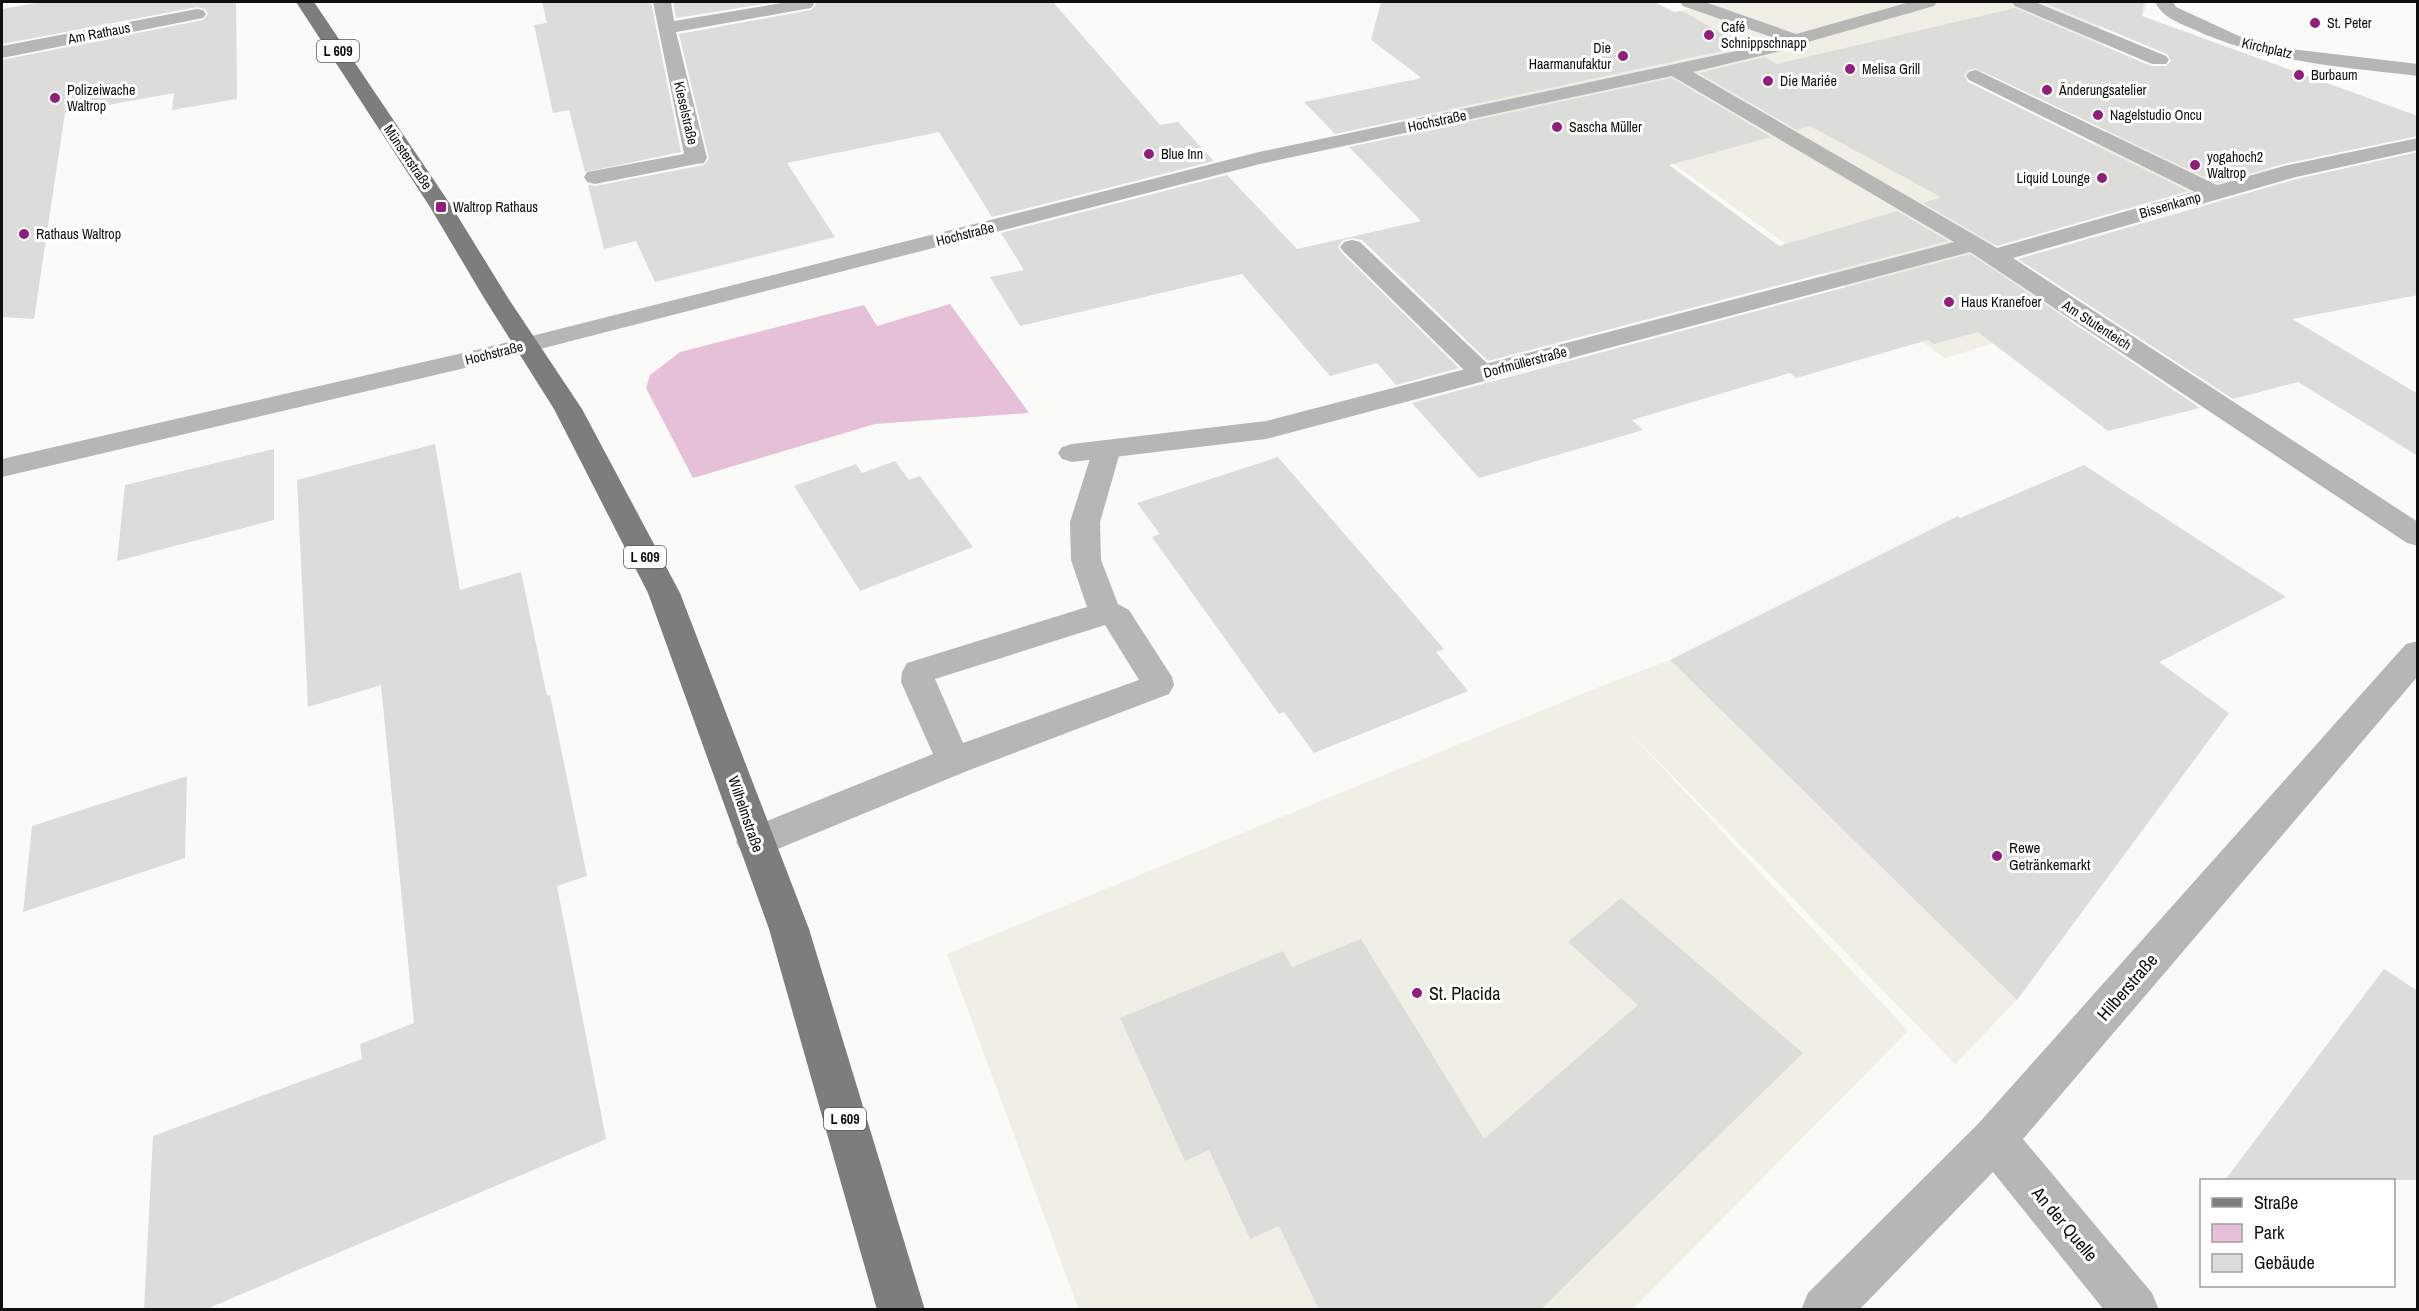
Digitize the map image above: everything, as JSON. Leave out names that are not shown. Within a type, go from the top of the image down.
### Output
[{"type":"main road","name":"Münsterstraße","points":[[305,2],[441,207],[496,298],[528,345]]},
{"type":"main road","name":"Wilhelmstraße","points":[[528,345],[568,409],[664,593],[736,781],[755,842],[789,929],[900,1310]]},
{"type":"street","name":"Kieselstraße","points":[[595,177],[696,158],[662,2]]},
{"type":"street","points":[[1689,2],[1799,41]]},
{"type":"street","name":"Hochstraße","points":[[2,468],[528,345],[1259,158],[1676,70],[1799,41],[1928,2]]},
{"type":"street","points":[[2021,2],[2159,60]]},
{"type":"street","name":"Kirchplatz","points":[[2164,2],[2169,11],[2232,40],[2291,55],[2418,70]]},
{"type":"street","points":[[666,28],[805,4]]},
{"type":"street","name":"Am Rathaus","points":[[2,52],[197,14]]},
{"type":"street","name":"Am Stutenteich","points":[[1676,70],[1984,250],[2418,536]]},
{"type":"street","points":[[1976,76],[2213,192]]},
{"type":"street","name":"Bissenkamp","points":[[1984,250],[2292,171],[2418,144]]},
{"type":"street","points":[[1352,247],[1482,374]]},
{"type":"street","name":"Dorfmüllerstraße","points":[[1072,453],[1266,430],[1984,250]]},
{"type":"street","points":[[1105,613],[1086,560],[1085,522],[1107,449]]},
{"type":"street","points":[[755,842],[954,761],[1157,685],[1155,677],[1118,618],[1111,613],[919,672],[918,682],[954,761]]},
{"type":"street","name":"Hilberstraße","points":[[1825,1310],[1994,1139],[2418,653]]},
{"type":"street","name":"An der Quelle","points":[[1994,1139],[2135,1310]]},
{"type":"shaded area","points":[[1616,2],[1654,2],[1674,12],[1726,2],[2147,2],[2144,14],[2098,25],[2104,47],[1957,77],[2091,148],[2112,126],[2255,158],[2274,169],[1990,246],[2092,313],[1945,358],[1668,160],[1477,123],[1377,119],[1421,78],[1412,71],[1645,18]]},
{"type":"shaded area","name":"St. Placida","points":[[1670,660],[2017,1000],[1955,1064],[1617,719],[1908,1031],[1633,1309],[1079,1310],[947,954]]},
{"type":"green space","points":[[950,304],[1029,413],[875,424],[693,478],[646,388],[650,375],[680,352],[864,305],[877,326]]},
{"type":"building","points":[[42,2],[236,2],[237,99],[172,110],[174,93],[65,113],[34,319],[2,317],[2,60],[203,20],[208,14],[205,9],[197,7],[2,44],[2,9]]},
{"type":"building","points":[[542,2],[651,2],[681,152],[585,172],[569,110],[553,113],[534,25],[547,23]]},
{"type":"building","points":[[673,2],[777,2],[676,18]]},
{"type":"building","points":[[815,2],[1053,2],[1160,125],[1178,122],[1214,161],[992,217],[939,132],[787,163],[835,237],[655,282],[636,241],[604,249],[588,185],[595,186],[704,165],[709,159],[679,34],[811,10],[816,5]]},
{"type":"building","points":[[1381,2],[1654,2],[1674,12],[1682,11],[1745,46],[1335,134],[1304,102],[1422,78],[1371,40]]},
{"type":"building","points":[[2042,2],[2144,2],[2142,16],[2418,116],[2418,136],[2283,164],[2217,183],[1975,68],[1968,70],[1964,75],[1968,82],[2188,191],[1997,246],[1923,203],[1941,197],[1810,126],[1797,130],[1699,73],[1765,57],[1777,64],[2015,8],[2151,66],[2166,66],[2171,61],[2167,54]]},
{"type":"building","points":[[1672,78],[1771,137],[1669,165],[1779,246],[1897,211],[1948,241],[1488,361],[1362,240],[1353,238],[1343,240],[1338,247],[1342,253],[1459,368],[1396,385],[1377,363],[1330,376],[1242,274],[1020,326],[990,277],[1024,270],[1001,233],[1227,175],[1297,249],[1421,221],[1349,147]]},
{"type":"building","points":[[2418,152],[2418,295],[2292,319],[2418,394],[2418,456],[2298,382],[2233,399],[2018,259],[2297,179]]},
{"type":"building","points":[[1970,254],[2200,408],[2108,431],[1978,332],[1934,344],[1928,340],[1796,378],[1790,373],[1632,420],[1643,430],[1479,478],[1412,403]]},
{"type":"building","points":[[435,444],[460,590],[521,572],[547,696],[550,695],[587,876],[557,886],[606,1139],[204,1310],[144,1310],[153,1136],[362,1059],[360,1044],[414,1023],[381,685],[308,707],[297,480]]},
{"type":"building","points":[[274,449],[274,520],[117,561],[125,485]]},
{"type":"building","points":[[1278,457],[1444,649],[1436,652],[1468,691],[1314,753],[1284,712],[1279,714],[1152,537],[1160,534],[1137,503]]},
{"type":"building","points":[[895,461],[909,480],[920,476],[973,547],[860,591],[794,486],[856,464],[862,473]]},
{"type":"building","name":"Rewe Getränkemarkt","points":[[2084,465],[2286,597],[2159,662],[2229,713],[2017,1000],[1670,660],[1958,516],[1960,518]]},
{"type":"building","points":[[187,776],[185,858],[23,912],[32,826]]},
{"type":"building","points":[[1621,898],[1803,1053],[1540,1310],[1319,1310],[1279,1226],[1250,1239],[1209,1150],[1185,1161],[1120,1018],[1283,951],[1292,967],[1361,939],[1484,1139],[1638,1005],[1568,942]]},
{"type":"building","points":[[2384,969],[2418,991],[2418,1180],[2226,1179]]},
{"type":"place","name":"St. Peter","points":[[2315,23]]},
{"type":"place","name":"Café Schnippschnapp","points":[[1709,35]]},
{"type":"place","name":"Die Haarmanufaktur","points":[[1623,56]]},
{"type":"place","name":"Melisa Grill","points":[[1850,69]]},
{"type":"place","name":"Burbaum","points":[[2299,75]]},
{"type":"place","name":"Die Mariée","points":[[1768,81]]},
{"type":"place","name":"Änderungsatelier","points":[[2047,90]]},
{"type":"place","name":"Polizeiwache Waltrop","points":[[55,98]]},
{"type":"place","name":"Nagelstudio Oncu","points":[[2098,115]]},
{"type":"place","name":"Sascha Müller","points":[[1557,127]]},
{"type":"place","name":"Blue Inn","points":[[1149,154]]},
{"type":"place","name":"yogahoch2 Waltrop","points":[[2195,165]]},
{"type":"place","name":"Liquid Lounge","points":[[2102,178]]},
{"type":"place","name":"Waltrop Rathaus","points":[[441,207]]},
{"type":"place","name":"Rathaus Waltrop","points":[[24,234]]},
{"type":"place","name":"Haus Kranefoer","points":[[1949,302]]},
{"type":"place","name":"Rewe Getränkemarkt","points":[[1997,856]]},
{"type":"place","name":"St. Placida","points":[[1417,993]]}]
